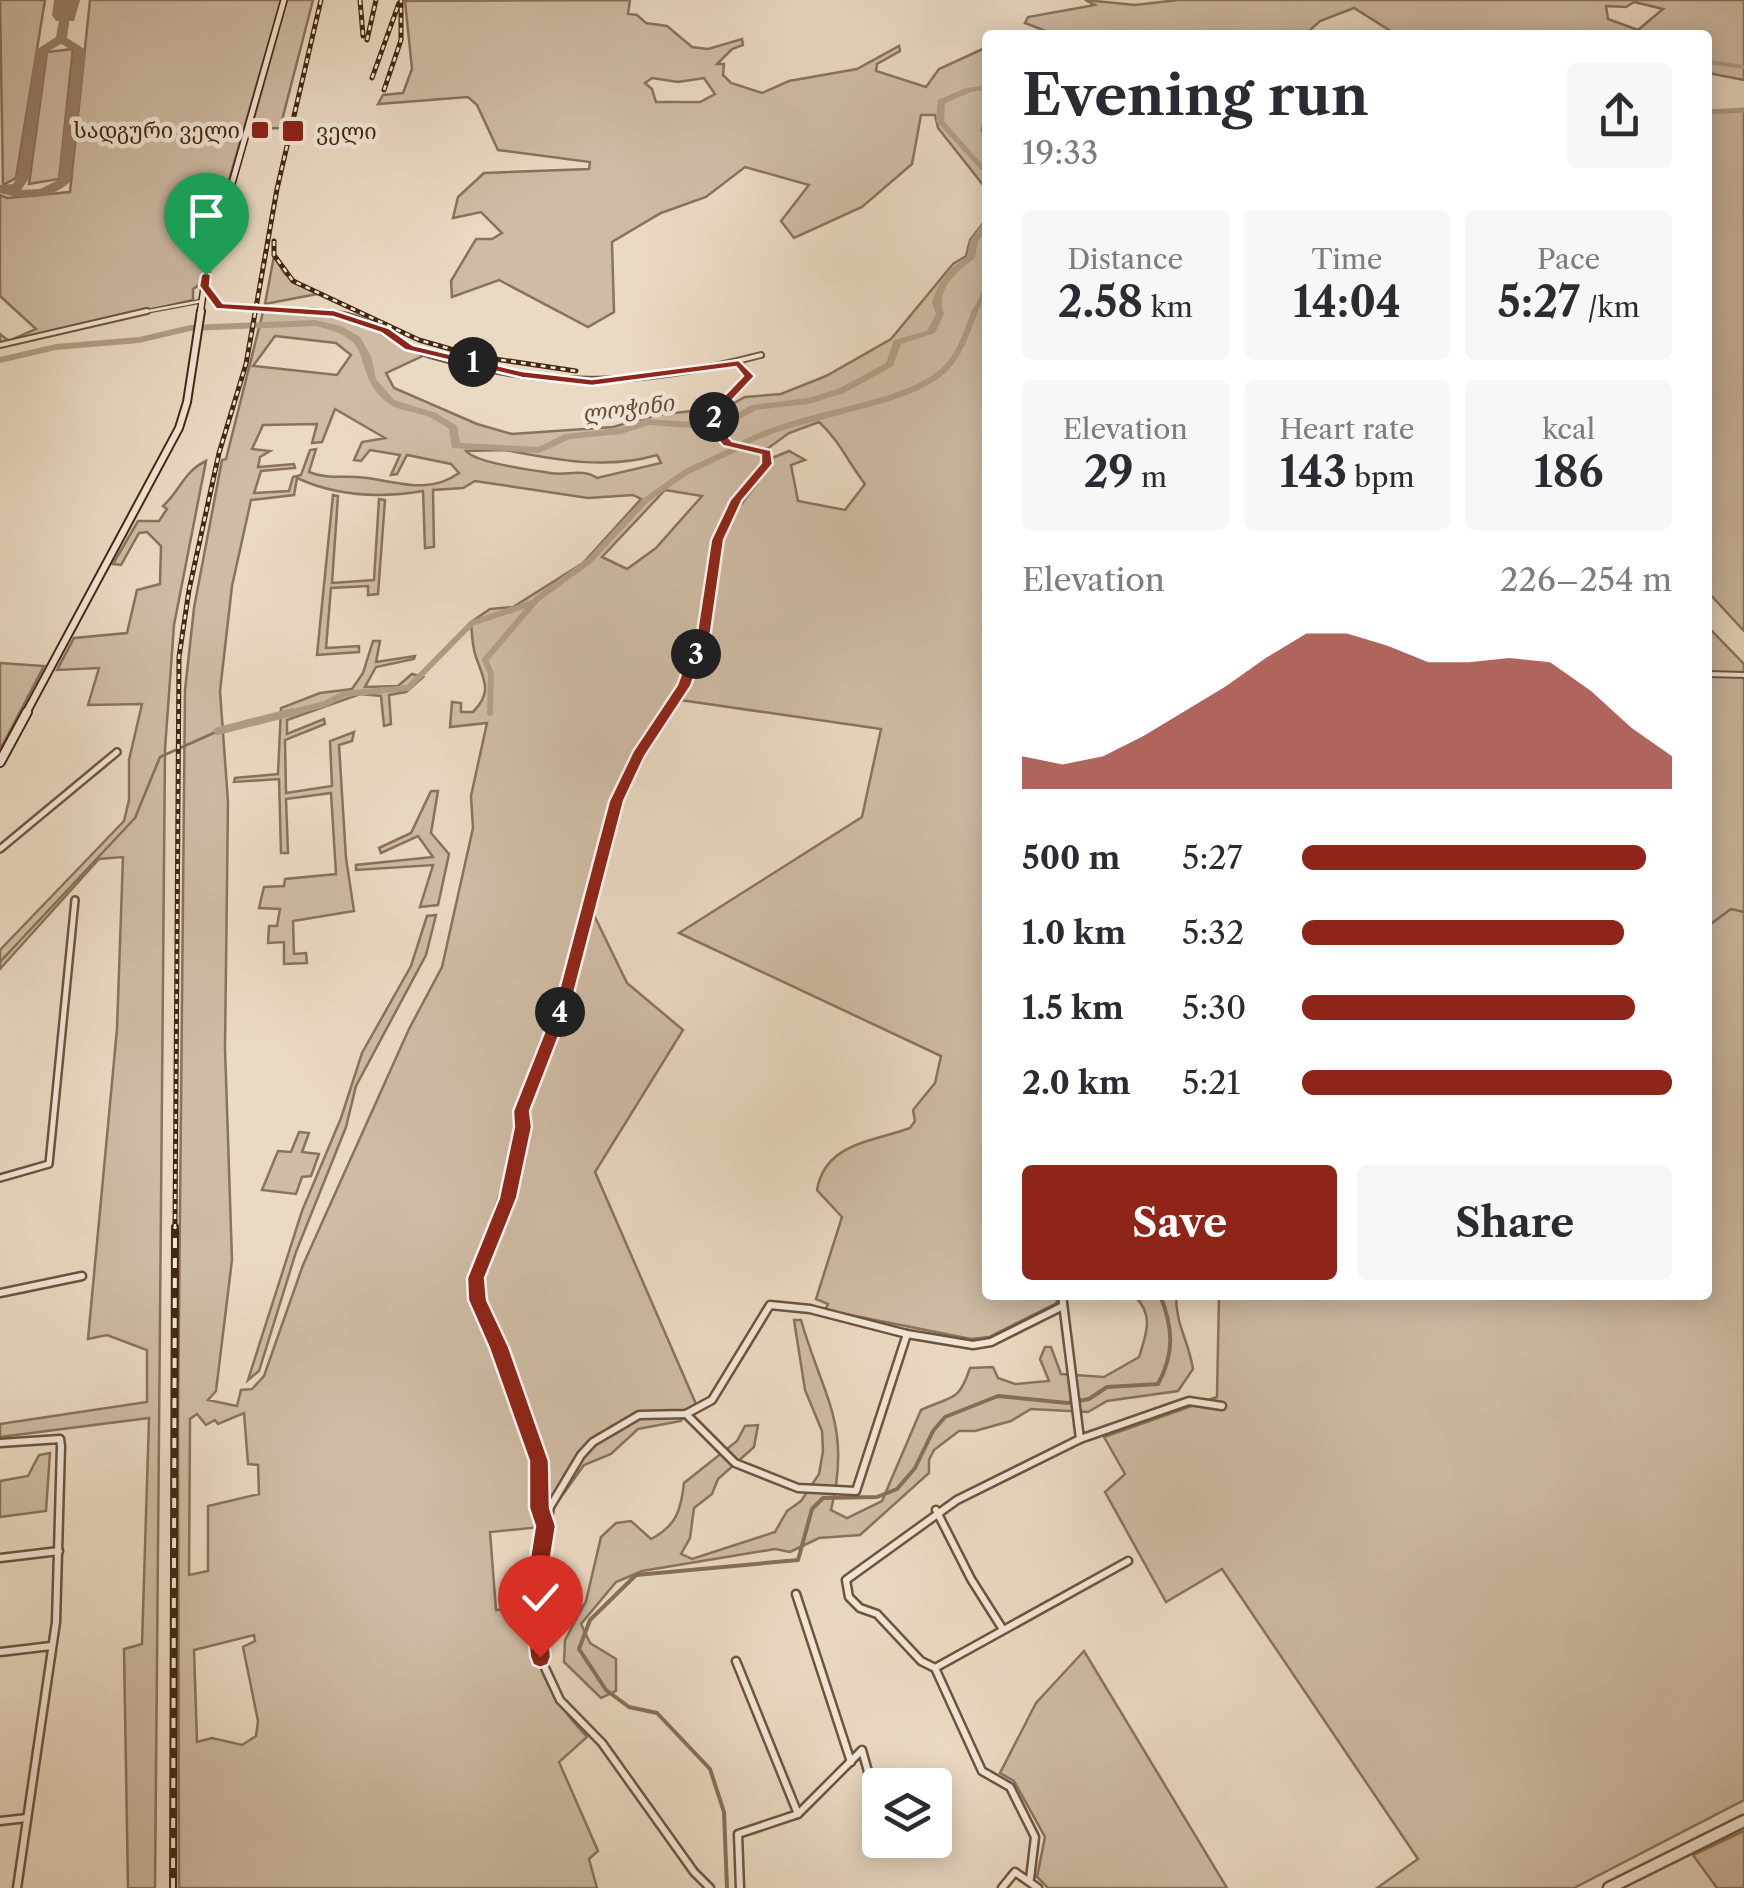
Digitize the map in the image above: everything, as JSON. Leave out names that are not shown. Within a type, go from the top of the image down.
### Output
[{"type":"main road","points":[[0,762],[179,428],[187,402],[205,286],[284,0]]},
{"type":"main road","points":[[1609,1888],[1744,1821]]},
{"type":"street","points":[[205,286],[220,306],[334,313],[366,322],[409,348],[432,356],[556,380],[592,383],[739,363],[761,354]]},
{"type":"street","points":[[0,345],[100,320],[202,304]]},
{"type":"street","points":[[545,1526],[539,1508],[539,1461],[478,1300],[476,1278],[508,1198],[523,1127],[522,1111],[563,1005],[616,801],[638,755],[684,686],[704,632],[718,540],[736,500],[767,464],[767,453],[728,443],[714,428],[714,417],[722,403],[749,376],[739,363]]},
{"type":"street","points":[[1712,674],[1744,675]]},
{"type":"street","points":[[0,849],[116,752]]},
{"type":"street","points":[[0,1178],[50,1164],[75,900]]},
{"type":"street","points":[[0,1293],[82,1276]]},
{"type":"street","points":[[1062,1300],[1072,1346],[1080,1439]]},
{"type":"street","points":[[710,1888],[694,1872],[602,1743],[560,1700],[540,1657],[534,1595],[545,1526],[559,1487],[593,1442],[639,1415],[686,1414],[712,1400],[770,1305],[810,1308],[960,1344],[991,1342],[1063,1306]]},
{"type":"street","points":[[686,1414],[735,1463],[798,1488],[856,1491],[907,1334]]},
{"type":"street","points":[[1030,1879],[1035,1837],[1010,1788],[982,1770],[935,1668],[921,1662],[877,1614],[860,1608],[845,1590],[846,1580],[936,1510],[972,1488],[1080,1439],[1189,1401],[1222,1406]]},
{"type":"street","points":[[0,1443],[60,1439],[59,1550],[52,1646],[17,1888]]},
{"type":"street","points":[[936,1510],[971,1579],[1002,1628]]},
{"type":"street","points":[[0,1558],[59,1550]]},
{"type":"street","points":[[935,1668],[1128,1561]]},
{"type":"street","points":[[796,1594],[851,1762]]},
{"type":"street","points":[[0,1652],[52,1646]]},
{"type":"street","points":[[736,1661],[798,1814]]},
{"type":"street","points":[[740,1888],[738,1834],[798,1814],[862,1750],[867,1768]]},
{"type":"street","points":[[0,1820],[26,1818]]},
{"type":"street","points":[[1002,1888],[1015,1872],[1038,1888]]},
{"type":"shaded area","points":[[0,0],[45,0],[16,178],[3,185]]},
{"type":"shaded area","points":[[90,0],[281,0],[223,201],[211,207],[215,220],[202,283],[193,289],[193,300],[0,344],[0,334],[9,341],[36,329],[0,296],[0,195],[7,198],[70,192]]},
{"type":"shaded area","points":[[287,0],[313,0],[280,128],[251,129]]},
{"type":"shaded area","points":[[630,0],[628,14],[637,15],[646,23],[667,26],[692,47],[708,49],[742,39],[743,45],[732,49],[717,64],[724,64],[723,75],[731,83],[762,93],[789,81],[857,69],[899,46],[900,51],[877,64],[876,71],[926,87],[939,69],[982,49],[982,184],[938,128],[935,115],[921,115],[912,164],[862,207],[794,238],[781,221],[809,185],[745,167],[706,197],[661,213],[612,242],[614,312],[588,327],[499,280],[452,297],[451,281],[476,239],[492,239],[502,233],[481,212],[453,218],[458,197],[484,173],[589,169],[590,162],[498,150],[477,105],[468,97],[378,104],[383,95],[403,93],[412,69],[405,1]],"holes":[[[652,78],[678,82],[704,78],[715,94],[700,102],[656,102],[652,89],[645,83]]]},
{"type":"shaded area","points":[[1085,0],[1135,5],[1178,0],[1744,0],[1744,80],[1712,74],[1712,30],[1638,30],[1389,30],[1354,8],[1320,21],[1310,30],[1043,30],[1025,23],[1028,17],[1095,5]],"holes":[[[1634,2],[1663,9],[1638,30],[1608,19],[1606,6],[1626,7]]]},
{"type":"shaded area","points":[[73,49],[59,179],[29,184],[47,52]]},
{"type":"shaded area","points":[[1744,109],[1744,631],[1712,596],[1712,113]]},
{"type":"shaded area","points":[[982,224],[982,1300],[1057,1303],[989,1337],[971,1339],[825,1310],[828,1304],[816,1299],[842,1217],[817,1190],[822,1174],[840,1153],[910,1128],[915,1121],[913,1110],[935,1083],[941,1056],[679,933],[862,817],[881,729],[680,700],[697,660],[723,536],[772,458],[789,451],[805,460],[791,465],[798,501],[845,510],[865,484],[819,422],[789,433],[767,449],[730,443],[714,432],[729,445],[763,455],[765,462],[732,498],[717,533],[692,657],[679,688],[650,728],[615,798],[561,1005],[519,1107],[515,1150],[471,1277],[472,1291],[535,1462],[541,1527],[490,1532],[496,1610],[531,1606],[545,1678],[561,1706],[587,1737],[559,1762],[598,1851],[589,1859],[597,1888],[179,1888],[178,1416],[185,690],[194,608],[222,460],[226,459],[264,308],[307,311],[348,320],[425,355],[386,373],[394,388],[477,424],[512,434],[613,427],[657,415],[727,407],[745,397],[781,394],[826,376],[891,339],[953,264],[966,256],[970,240]],"holes":[[[275,336],[336,343],[351,355],[337,375],[253,366]],[[335,409],[385,438],[362,442],[354,460],[361,461],[370,450],[400,455],[391,475],[397,474],[407,455],[451,464],[459,473],[447,480],[421,485],[321,476],[309,472],[316,449],[310,450],[301,475],[293,477],[289,491],[254,493],[261,471],[295,468],[294,464],[258,467],[260,457],[270,451],[252,449],[263,425],[317,424],[312,443],[322,442]],[[505,450],[600,463],[657,455],[661,463],[597,478],[586,473],[556,474],[518,468],[466,451]],[[297,478],[327,489],[359,494],[423,491],[425,548],[434,547],[433,490],[463,488],[475,481],[588,498],[633,495],[641,499],[583,563],[513,607],[490,609],[471,622],[485,692],[473,712],[461,712],[461,703],[452,702],[450,727],[487,723],[471,796],[473,828],[442,967],[409,1029],[303,1265],[264,1376],[252,1389],[241,1390],[237,1406],[208,1400],[216,1391],[232,1260],[225,1048],[228,802],[220,691],[232,586],[251,500],[294,495]],[[665,490],[702,496],[656,548],[627,569],[602,557]],[[244,1413],[248,1464],[258,1465],[259,1494],[208,1506],[208,1571],[189,1575],[190,1419],[197,1414],[206,1425],[215,1420],[218,1424]],[[254,1635],[255,1641],[243,1647],[258,1721],[256,1736],[242,1745],[212,1738],[197,1742],[194,1650]]]},
{"type":"shaded area","points":[[274,256],[285,274],[317,294],[265,304]]},
{"type":"shaded area","points":[[206,461],[174,625],[165,749],[155,1888],[128,1888],[124,1649],[142,1644],[149,1418],[0,1437],[0,1424],[147,1402],[147,1350],[107,1335],[88,1339],[117,1029],[123,857],[99,859],[0,969],[0,950],[124,821],[129,800],[129,760],[142,704],[88,705],[99,668],[57,670],[74,638],[127,633],[137,590],[160,584],[161,546],[147,532],[139,533],[121,565],[113,564],[138,521],[159,521],[167,509],[163,506],[192,470]]},
{"type":"shaded area","points":[[333,495],[338,496],[332,583],[374,580],[379,499],[385,500],[378,594],[368,595],[368,586],[331,588],[326,648],[359,646],[359,652],[317,655]]},
{"type":"shaded area","points":[[1712,631],[1744,664],[1744,1800],[1574,1888],[1377,1888],[1418,1859],[1222,1569],[1166,1602],[1105,1492],[1125,1474],[1104,1437],[1217,1397],[1219,1300],[1712,1300]]},
{"type":"shaded area","points":[[373,641],[380,641],[376,662],[415,656],[376,667],[365,687],[398,686],[412,674],[423,677],[406,692],[389,695],[391,724],[384,726],[381,696],[360,694],[287,720],[287,734],[324,719],[325,724],[285,740],[286,793],[332,786],[330,741],[354,732],[352,741],[339,745],[346,858],[354,911],[293,921],[294,954],[306,953],[307,963],[284,964],[284,942],[268,943],[269,926],[277,926],[280,909],[259,908],[264,887],[284,886],[285,879],[336,874],[331,793],[286,799],[288,853],[281,853],[279,779],[234,782],[235,778],[278,774],[281,708],[320,693],[352,689],[363,673]]},
{"type":"shaded area","points":[[0,663],[44,666],[0,750]]},
{"type":"shaded area","points":[[431,791],[438,791],[431,833],[449,854],[438,905],[420,907],[433,865],[356,870],[356,865],[433,857],[418,836],[381,853],[379,848],[411,833]]},
{"type":"shaded area","points":[[592,911],[627,983],[683,1030],[595,1172],[696,1404],[685,1410],[681,1421],[638,1429],[611,1454],[584,1465],[556,1504],[544,1501],[545,1459],[482,1300],[480,1279],[512,1194],[526,1108],[548,1042],[567,1003]]},
{"type":"shaded area","points":[[436,915],[426,955],[356,1086],[346,1127],[296,1252],[259,1371],[248,1380],[302,1211],[341,1118],[362,1053],[411,966],[427,916]]},
{"type":"shaded area","points":[[299,1132],[309,1133],[302,1152],[319,1154],[311,1176],[302,1177],[296,1194],[262,1190],[278,1151],[291,1152]]},
{"type":"shaded area","points":[[1176,1300],[1193,1369],[1178,1391],[1107,1401],[1088,1412],[1031,1409],[1011,1421],[975,1431],[959,1431],[934,1450],[929,1473],[860,1535],[819,1538],[790,1552],[775,1549],[642,1571],[616,1582],[581,1624],[590,1643],[616,1659],[616,1691],[601,1698],[564,1662],[565,1640],[586,1601],[601,1537],[616,1523],[631,1521],[651,1539],[666,1529],[676,1517],[684,1483],[737,1441],[745,1426],[758,1425],[754,1447],[718,1479],[712,1494],[694,1508],[690,1538],[681,1554],[692,1559],[775,1532],[787,1511],[801,1501],[819,1474],[823,1451],[822,1431],[805,1390],[794,1320],[801,1320],[837,1433],[837,1481],[831,1510],[847,1518],[882,1501],[921,1410],[957,1393],[970,1368],[993,1367],[998,1378],[1015,1384],[1049,1381],[1040,1359],[1045,1347],[1051,1347],[1061,1374],[1104,1377],[1139,1357],[1146,1332],[1140,1302]]},
{"type":"shaded area","points":[[50,1453],[46,1511],[0,1517],[0,1481],[28,1476],[39,1455]]},
{"type":"shaded area","points":[[1084,1651],[1227,1888],[1048,1888],[1037,1877],[1045,1837],[1014,1781],[1000,1773],[1036,1703]]},
{"type":"shaded area","points":[[1744,1831],[1744,1888],[1717,1888],[1693,1855]]},
{"type":"waterway","name":"ლოჭინი","points":[[1712,63],[1744,67]]},
{"type":"waterway","name":"ლოჭინი","points":[[982,88],[941,102],[940,121],[982,169]]},
{"type":"waterway","points":[[1712,112],[1744,110]]},
{"type":"waterway","name":"ლოჭინი","points":[[0,360],[56,347],[139,340],[190,328],[315,323],[338,328],[357,339],[367,356],[372,379],[391,402],[433,415],[454,428],[455,446],[539,450],[568,436],[621,431],[648,422],[705,426],[729,422],[754,407],[809,401],[841,391],[890,364],[897,342],[931,333],[940,314],[936,303],[941,287],[953,271],[971,258],[974,241],[982,230]]},
{"type":"waterway","points":[[974,314],[982,297]]},
{"type":"waterway","points":[[739,446],[763,434],[879,401],[929,381],[956,354],[975,311]]},
{"type":"waterway","points":[[534,602],[589,561],[646,500],[686,472],[735,449]]},
{"type":"waterway","points":[[282,715],[325,704],[344,694],[408,688],[472,623],[534,602]]},
{"type":"waterway","points":[[490,713],[491,674],[485,660],[534,602]]},
{"type":"waterway","points":[[218,731],[292,712]]},
{"type":"waterway","points":[[0,962],[135,818],[160,757],[218,731]]},
{"type":"waterway","points":[[1712,923],[1731,909],[1744,912]]},
{"type":"waterway","points":[[727,1888],[724,1812],[710,1769],[657,1713],[629,1707],[606,1690],[579,1649],[590,1620],[636,1575],[798,1560],[812,1509],[823,1498],[877,1497],[897,1489],[915,1468],[933,1431],[945,1417],[998,1396],[1067,1403],[1089,1399],[1107,1387],[1158,1384],[1170,1340],[1162,1300]]},
{"type":"taxiway","points":[[61,39],[65,15]]},
{"type":"taxiway","points":[[3,190],[33,194],[64,182],[80,50],[61,39]]},
{"type":"taxiway","points":[[3,190],[17,187],[23,178],[42,50],[61,39]]},
{"type":"runway","points":[[65,15],[67,0]]},
{"type":"railway","points":[[175,1229],[179,657],[189,590],[219,453],[246,364],[277,189],[321,0]]},
{"type":"railway","points":[[360,0],[363,36]]},
{"type":"railway","points":[[367,40],[376,0]]},
{"type":"railway","points":[[384,90],[401,40],[401,0]]},
{"type":"railway","points":[[372,78],[399,3]]},
{"type":"railway","points":[[274,241],[274,255],[293,281],[419,340],[475,356],[576,371]]},
{"type":"railway","points":[[173,1888],[175,1227]]},
{"type":"place","name":"სადგური ველი","points":[[260,130]]},
{"type":"place","name":"ველი","points":[[293,131]]},
{"type":"route","points":[[206,275],[205,286],[220,306],[334,313],[385,330],[409,348],[432,356],[522,375],[592,383],[739,363],[749,376],[719,407],[714,428],[728,443],[767,453],[767,464],[736,500],[718,540],[704,632],[684,686],[638,755],[616,801],[563,1005],[544,1045],[522,1111],[523,1127],[508,1198],[476,1278],[478,1300],[539,1461],[539,1508],[545,1526],[534,1595],[540,1657]]}]
